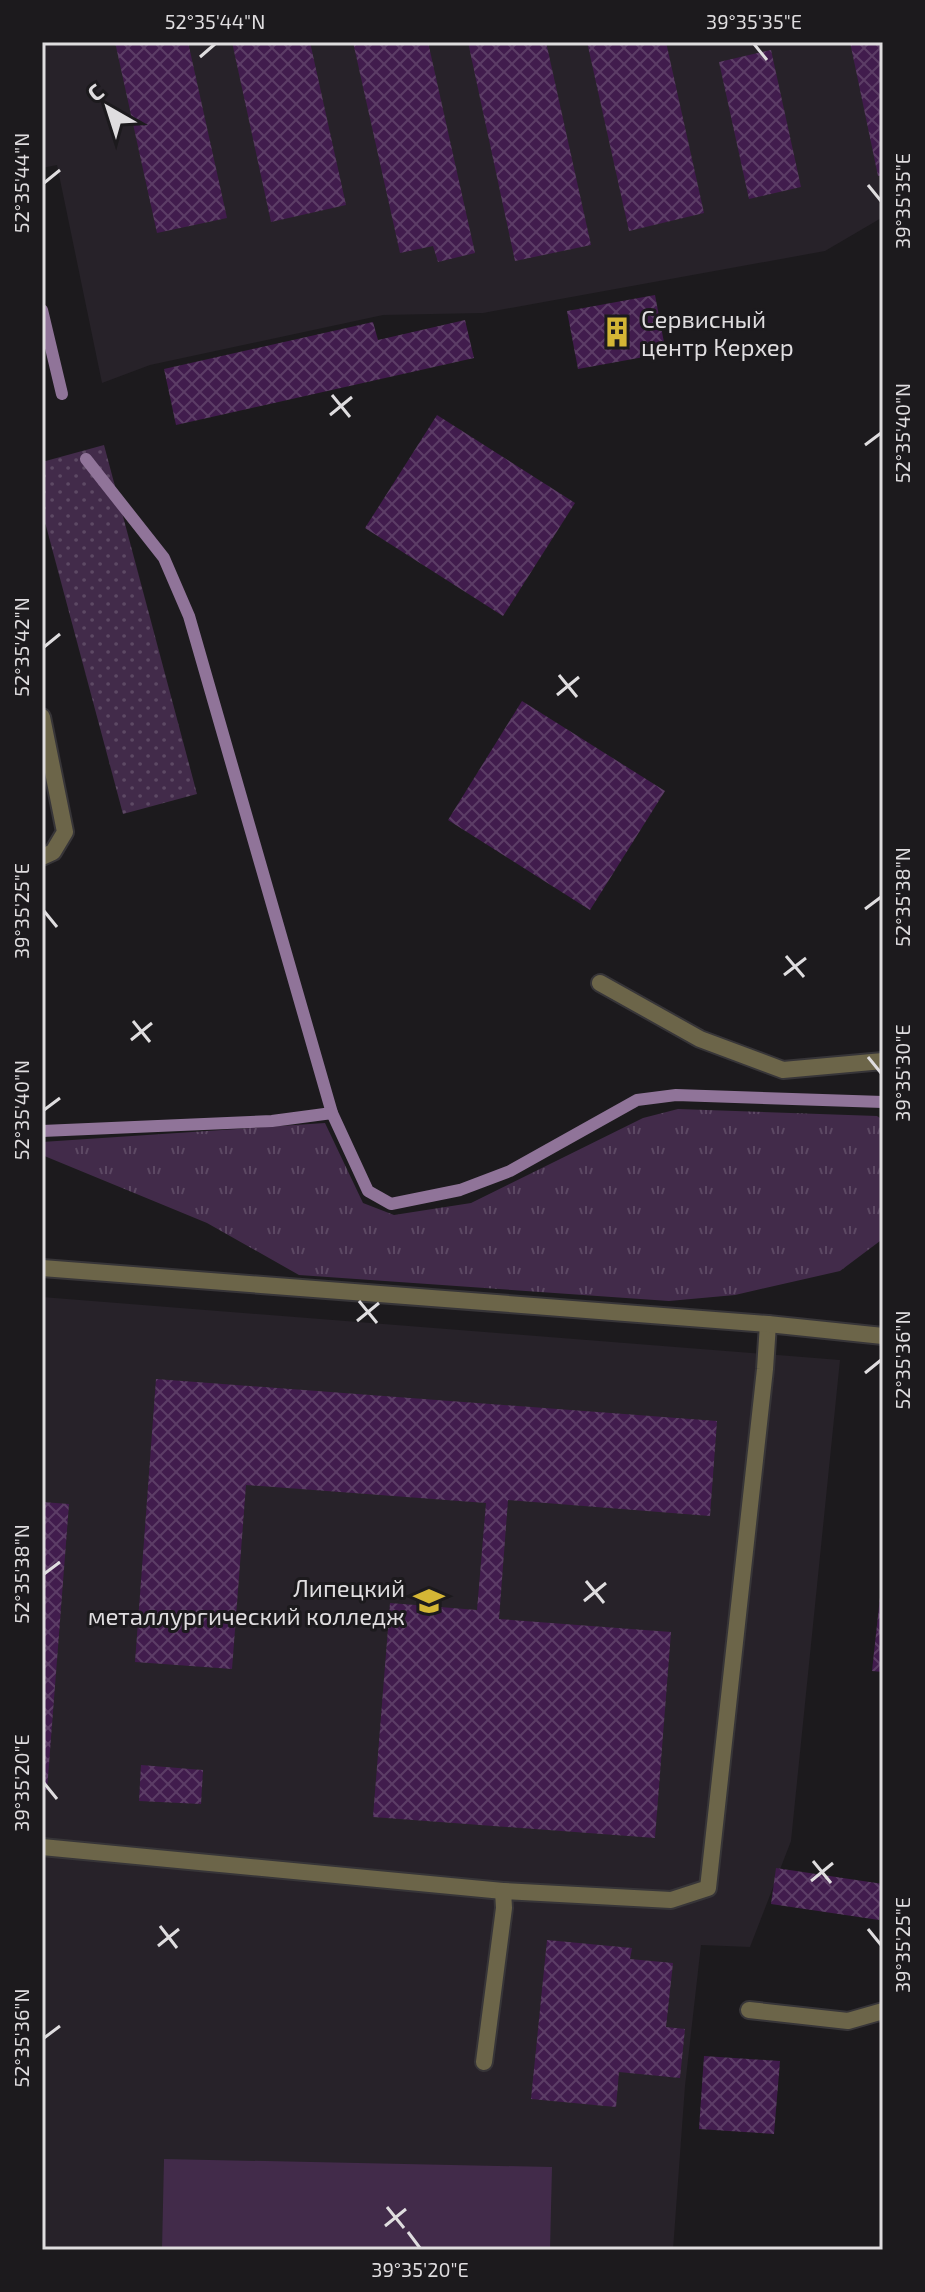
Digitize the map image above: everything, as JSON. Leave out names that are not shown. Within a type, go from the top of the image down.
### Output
[{"type":"street","points":[[42,717],[65,832],[53,852],[42,857]]},
{"type":"street","points":[[600,983],[700,1039],[783,1070],[883,1061]]},
{"type":"street","points":[[42,1268],[768,1324],[883,1336]]},
{"type":"street","points":[[42,1847],[503,1891],[671,1900],[708,1888],[764,1385],[768,1324]]},
{"type":"street","points":[[484,2062],[504,1908],[503,1891]]},
{"type":"street","points":[[749,2010],[848,2021],[883,2011]]},
{"type":"shaded area","points":[[42,42],[883,42],[883,217],[825,251],[483,313],[383,315],[150,365],[102,383],[57,165],[42,168]]},
{"type":"shaded area","name":"Липецкий металлургический колледж","points":[[42,1297],[840,1360],[791,1841],[750,1947],[701,1945],[685,2086],[673,2250],[42,2250]]},
{"type":"green space","points":[[104,445],[197,794],[123,814],[42,511],[42,462]]},
{"type":"green space","points":[[678,1109],[877,1116],[883,1120],[883,1227],[880,1241],[840,1271],[735,1295],[669,1301],[299,1275],[207,1223],[42,1155],[42,1142],[325,1123],[363,1203],[394,1215],[471,1203],[643,1118]]},
{"type":"green space","points":[[164,2159],[552,2167],[550,2250],[162,2250]]},
{"type":"building","points":[[115,42],[188,42],[227,218],[157,233]]},
{"type":"building","points":[[232,42],[310,42],[346,205],[271,222]]},
{"type":"building","points":[[353,42],[428,42],[475,253],[438,262],[433,246],[400,253]]},
{"type":"building","points":[[468,42],[546,42],[591,245],[515,261]]},
{"type":"building","points":[[587,42],[666,42],[704,213],[629,231]]},
{"type":"building","points":[[850,42],[883,42],[883,175],[878,176]]},
{"type":"building","points":[[771,50],[801,187],[749,199],[719,62]]},
{"type":"building","name":"Сервисный центр Керхер","points":[[655,295],[666,353],[578,369],[567,311]]},
{"type":"building","points":[[465,320],[474,358],[176,425],[164,369],[373,322],[378,340]]},
{"type":"building","points":[[437,415],[575,503],[503,616],[365,528]]},
{"type":"building","points":[[522,701],[665,791],[590,910],[448,820]]},
{"type":"building","points":[[156,1379],[717,1421],[710,1516],[508,1500],[499,1619],[671,1632],[655,1838],[373,1817],[390,1603],[477,1610],[486,1503],[246,1485],[232,1669],[135,1662]]},
{"type":"building","points":[[42,1502],[69,1504],[47,1790],[42,1789]]},
{"type":"building","points":[[883,1588],[883,1672],[872,1671]]},
{"type":"building","points":[[141,1765],[203,1770],[201,1804],[139,1801]]},
{"type":"building","points":[[776,1868],[883,1884],[879,1920],[771,1904]]},
{"type":"building","points":[[547,1940],[632,1948],[630,1959],[673,1963],[666,2027],[685,2029],[680,2078],[619,2072],[616,2107],[531,2099]]},
{"type":"building","points":[[704,2056],[780,2061],[774,2134],[699,2129]]},
{"type":"waterway","points":[[42,310],[62,394]]},
{"type":"waterway","points":[[86,459],[164,558],[189,616],[332,1113],[368,1191],[391,1204],[460,1190],[510,1171],[637,1100],[676,1095],[883,1102]]},
{"type":"waterway","points":[[42,1131],[272,1121],[332,1113]]},
{"type":"place","name":"Сервисный центр Керхер","points":[[617,332]]},
{"type":"place","name":"Липецкий металлургический колледж","points":[[429,1601]]}]
